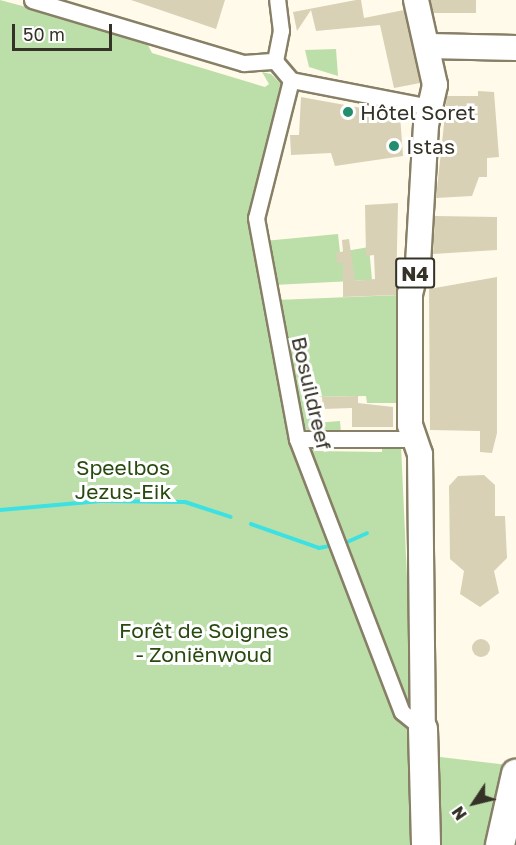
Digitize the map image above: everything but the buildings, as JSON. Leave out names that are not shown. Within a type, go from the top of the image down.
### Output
[{"type":"highway","name":"N4","points":[[417,724],[426,845]]},
{"type":"highway","points":[[500,845],[516,774]]},
{"type":"main road","name":"N4","points":[[416,0],[429,46],[435,85],[430,108],[418,262],[410,293],[410,425],[420,466],[417,724]]},
{"type":"main road","points":[[429,46],[516,48]]},
{"type":"street","points":[[32,0],[244,63],[275,61]]},
{"type":"street","points":[[275,61],[281,31],[277,0]]},
{"type":"street","points":[[275,61],[291,80],[430,108]]},
{"type":"street","name":"Bosuildreef","points":[[291,80],[256,218],[297,439],[402,712],[417,724]]},
{"type":"street","points":[[297,439],[414,439]]},
{"type":"green space","name":"Forêt de Soignes - Zoniënwoud","points":[[0,0],[145,39],[152,53],[265,87],[269,84],[262,72],[271,74],[286,89],[248,221],[289,432],[310,453],[314,446],[316,451],[382,452],[382,444],[401,445],[415,754],[516,766],[516,845],[0,845]]},
{"type":"green space","points":[[336,49],[338,76],[309,67],[305,50]]},
{"type":"green space","points":[[338,234],[340,252],[369,247],[372,280],[274,285],[264,241]]},
{"type":"green space","points":[[400,295],[401,403],[367,403],[366,396],[313,397],[315,423],[340,421],[341,433],[312,433],[300,425],[276,300]]},
{"type":"waterway","points":[[0,510],[101,501],[185,502],[231,517]]},
{"type":"waterway","points":[[251,524],[319,548],[329,546]]},
{"type":"waterway","points":[[345,543],[367,533]]},
{"type":"place","name":"Hôtel Soret","points":[[348,112]]},
{"type":"place","name":"Istas","points":[[394,146]]},
{"type":"park label","name":"Speelbos Jezus-Eik","points":[[123,479]]}]
